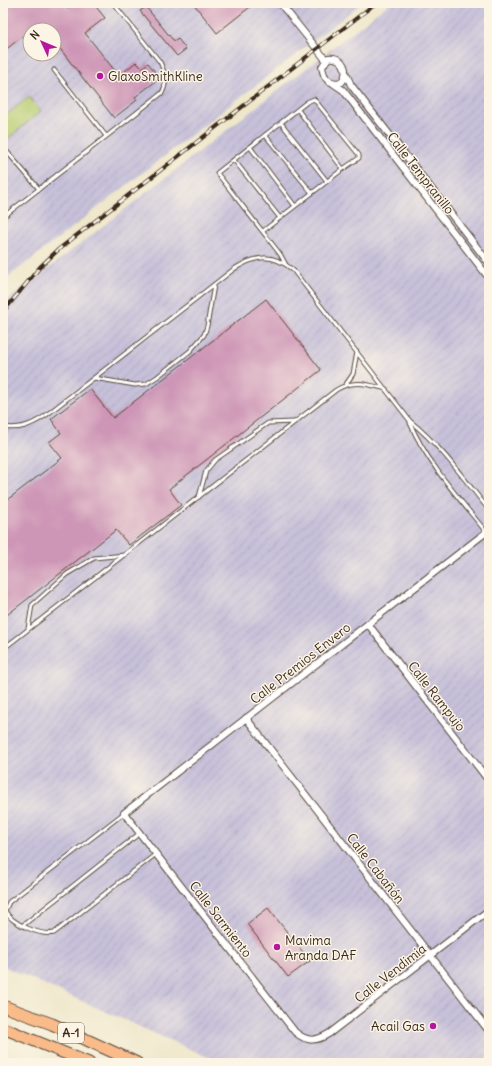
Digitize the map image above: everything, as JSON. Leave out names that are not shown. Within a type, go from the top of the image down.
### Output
[{"type":"highway","name":"A-1","points":[[3,1006],[52,1024],[138,1063]]},
{"type":"highway","name":"A-1","points":[[3,1028],[89,1063]]},
{"type":"street","points":[[280,3],[326,60]]},
{"type":"street","points":[[332,58],[340,60],[346,68],[347,76],[342,82],[334,84],[327,81],[323,75],[322,67],[326,60],[332,58]]},
{"type":"street","name":"Calle Tempranillo","points":[[347,76],[351,85],[489,263]]},
{"type":"street","name":"Calle Tempranillo","points":[[334,84],[342,90],[489,278]]},
{"type":"street","name":"Calle Premios Envero","points":[[124,813],[488,531]]},
{"type":"street","name":"Calle Rampujo","points":[[368,624],[489,781]]},
{"type":"street","name":"Calle Cabañón","points":[[246,718],[489,1031]]},
{"type":"street","name":"Calle Sarmiento","points":[[124,813],[295,1032],[301,1037]]},
{"type":"street","name":"Calle Vendimia","points":[[301,1037],[308,1040],[317,1041],[330,1033],[489,910]]},
{"type":"lane","points":[[3,217],[162,92],[166,82],[165,72],[160,62],[113,3]]},
{"type":"lane","points":[[54,70],[106,136]]},
{"type":"lane","points":[[263,231],[343,168],[359,158],[359,155],[314,99],[307,102],[217,173],[263,231],[280,254],[285,264]]},
{"type":"lane","points":[[298,110],[343,168]]},
{"type":"lane","points":[[281,123],[327,181]]},
{"type":"lane","points":[[265,135],[312,193]]},
{"type":"lane","points":[[3,147],[39,189]]},
{"type":"lane","points":[[250,147],[295,206]]},
{"type":"lane","points":[[234,160],[280,218]]},
{"type":"lane","points":[[3,427],[19,428],[30,426],[45,416],[234,269],[257,258],[266,258],[285,264],[293,270],[410,421],[426,434],[443,452],[489,510]]},
{"type":"lane","points":[[94,378],[134,385],[146,384],[157,377],[190,351],[204,335],[214,285]]},
{"type":"lane","points":[[3,649],[295,422],[345,385],[353,374],[357,352]]},
{"type":"lane","points":[[345,385],[361,383],[386,389]]},
{"type":"lane","points":[[410,421],[417,439],[432,463],[488,531]]},
{"type":"lane","points":[[199,497],[206,471],[215,460],[268,423],[295,422]]},
{"type":"lane","points":[[28,630],[32,605],[67,574],[94,558],[108,555],[125,555]]},
{"type":"lane","points":[[124,813],[9,902],[5,911],[8,917],[13,922],[22,926],[48,934],[54,933],[156,854]]},
{"type":"lane","points":[[22,926],[140,833]]},
{"type":"shaded area","points":[[3,3],[362,3],[3,281]]},
{"type":"shaded area","points":[[390,3],[489,3],[489,1063],[221,1063],[3,966],[3,304]]},
{"type":"green space","points":[[29,97],[41,111],[6,140],[3,136],[3,118]]},
{"type":"building","name":"GlaxoSmithKline","points":[[3,3],[62,3],[67,9],[74,3],[93,3],[105,18],[85,33],[119,76],[136,62],[142,68],[148,63],[160,78],[135,97],[137,100],[114,118],[62,51],[62,22],[22,22],[22,37],[3,52]]},
{"type":"building","name":"GlaxoSmithKline","points":[[193,3],[255,3],[217,33]]},
{"type":"building","points":[[146,7],[172,39],[175,41],[178,39],[186,49],[177,56],[140,11]]},
{"type":"building","points":[[266,299],[321,370],[169,489],[181,505],[129,545],[116,530],[3,618],[3,503],[62,458],[49,442],[61,433],[51,419],[90,389],[113,418]]},
{"type":"building","points":[[268,908],[310,961],[288,977],[247,924]]},
{"type":"railway","points":[[3,312],[40,267],[59,249],[376,3]]},
{"type":"place","name":"GlaxoSmithKline","points":[[100,76]]},
{"type":"place","name":"Mavima Aranda DAF","points":[[277,947]]},
{"type":"place","name":"Acail Gas","points":[[433,1026]]}]
